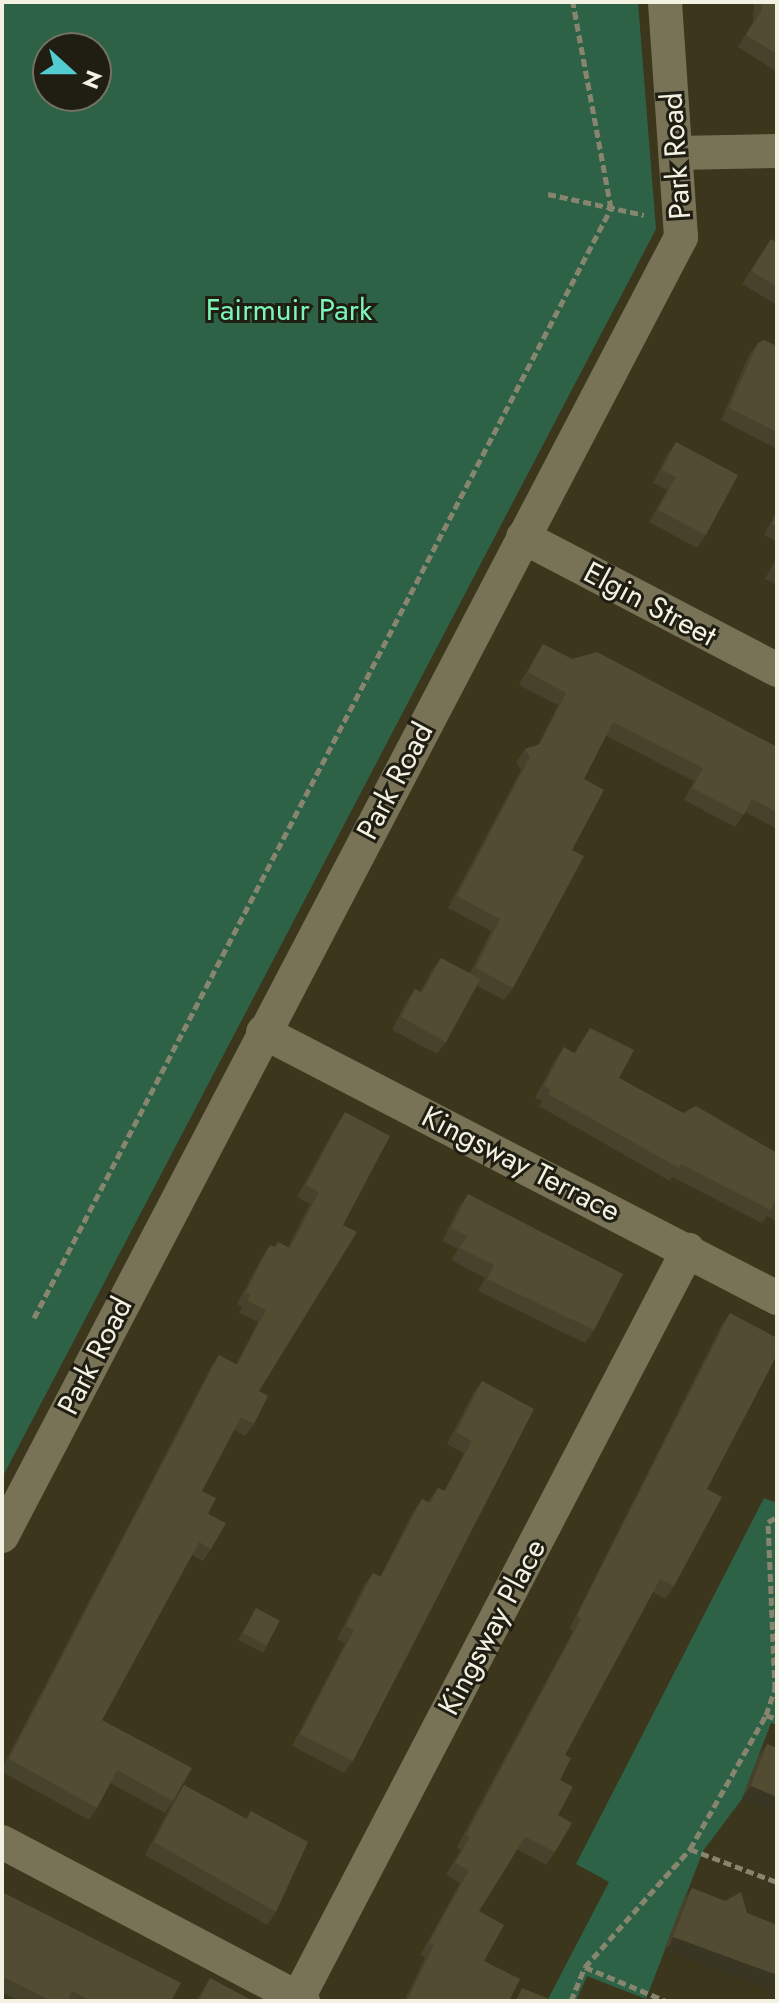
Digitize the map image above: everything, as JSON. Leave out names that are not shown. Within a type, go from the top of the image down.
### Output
[{"type":"street","name":"Park Road","points":[[2,1536],[681,237],[665,2]]},
{"type":"street","points":[[677,153],[777,151]]},
{"type":"street","name":"Elgin Street","points":[[523,537],[777,670]]},
{"type":"street","name":"Kingsway Terrace","points":[[263,1032],[777,1298]]},
{"type":"street","name":"Kingsway Place","points":[[300,2000],[688,1250]]},
{"type":"street","points":[[2,1842],[300,2000]]},
{"type":"path","points":[[34,1318],[611,208],[573,2]]},
{"type":"path","points":[[548,194],[680,223]]},
{"type":"path","points":[[571,2001],[585,1967],[690,1849],[766,1715],[775,1689],[768,1522],[777,1517]]},
{"type":"path","points":[[766,1715],[777,1719]]},
{"type":"path","points":[[690,1849],[777,1882]]},
{"type":"path","points":[[585,1967],[666,2001]]},
{"type":"green space","name":"Fairmuir Park","points":[[2,2],[638,2],[656,229],[2,1478]]},
{"type":"green space","points":[[764,1498],[777,1503],[777,1725],[771,1723],[742,1799],[703,1851],[646,1999],[587,1976],[576,2001],[547,2001],[609,1882],[576,1864]]},
{"type":"building","points":[[762,2],[777,2],[777,54],[746,35],[762,10]]},
{"type":"building","points":[[771,239],[777,243],[777,287],[751,271]]},
{"type":"building","points":[[764,340],[777,346],[777,432],[729,408],[758,343]]},
{"type":"building","points":[[676,442],[738,475],[706,535],[658,510],[676,477],[662,470]]},
{"type":"building","points":[[543,644],[572,659],[597,652],[777,747],[777,812],[752,799],[744,815],[692,788],[703,768],[613,722],[584,779],[604,790],[572,850],[584,856],[513,988],[476,968],[500,919],[457,896],[530,757],[525,749],[540,744],[566,693],[528,672]]},
{"type":"building","points":[[441,958],[480,979],[446,1042],[401,1017],[415,989],[422,993]]},
{"type":"building","points":[[590,1028],[634,1050],[619,1078],[683,1113],[696,1106],[777,1153],[777,1204],[774,1203],[771,1210],[681,1164],[679,1168],[548,1094],[551,1089],[544,1086],[564,1047],[575,1054]]},
{"type":"building","points":[[345,1112],[390,1136],[343,1225],[357,1232],[259,1391],[268,1396],[254,1424],[241,1417],[202,1491],[216,1498],[208,1514],[226,1523],[211,1549],[199,1542],[102,1720],[192,1768],[173,1801],[117,1770],[97,1808],[9,1759],[219,1355],[237,1365],[266,1310],[248,1301],[250,1295],[246,1292],[270,1245],[275,1247],[278,1242],[290,1248],[319,1192],[306,1185]]},
{"type":"building","points":[[468,1194],[623,1274],[594,1330],[487,1279],[494,1265],[460,1248],[467,1236],[451,1228]]},
{"type":"building","points":[[730,1313],[777,1338],[777,1355],[707,1489],[722,1497],[674,1586],[660,1579],[565,1755],[571,1758],[560,1780],[573,1787],[558,1815],[572,1823],[555,1852],[525,1837],[479,1911],[504,1925],[484,1961],[520,1979],[509,2001],[407,2001],[434,1945],[429,1943],[469,1870],[455,1863],[470,1837],[466,1835],[581,1619],[577,1616]]},
{"type":"building","points":[[482,1381],[534,1409],[353,1761],[300,1734],[354,1630],[346,1626],[373,1573],[381,1577],[422,1499],[430,1503],[438,1488],[445,1491],[472,1441],[456,1432]]},
{"type":"building","points":[[256,1608],[280,1621],[267,1645],[243,1633]]},
{"type":"building","points":[[767,1744],[777,1748],[777,1797],[751,1786]]},
{"type":"building","points":[[184,1785],[247,1819],[251,1811],[308,1842],[276,1912],[154,1842]]},
{"type":"building","points":[[692,1888],[725,1901],[741,1892],[747,1913],[777,1925],[777,1975],[673,1937]]},
{"type":"building","points":[[2,1892],[181,1983],[171,2001],[91,2001],[72,1991],[68,2001],[51,2001],[2,1976]]},
{"type":"building","points":[[210,1978],[253,2001],[199,2001]]},
{"type":"building","points":[[522,1988],[554,2001],[516,2001]]}]
